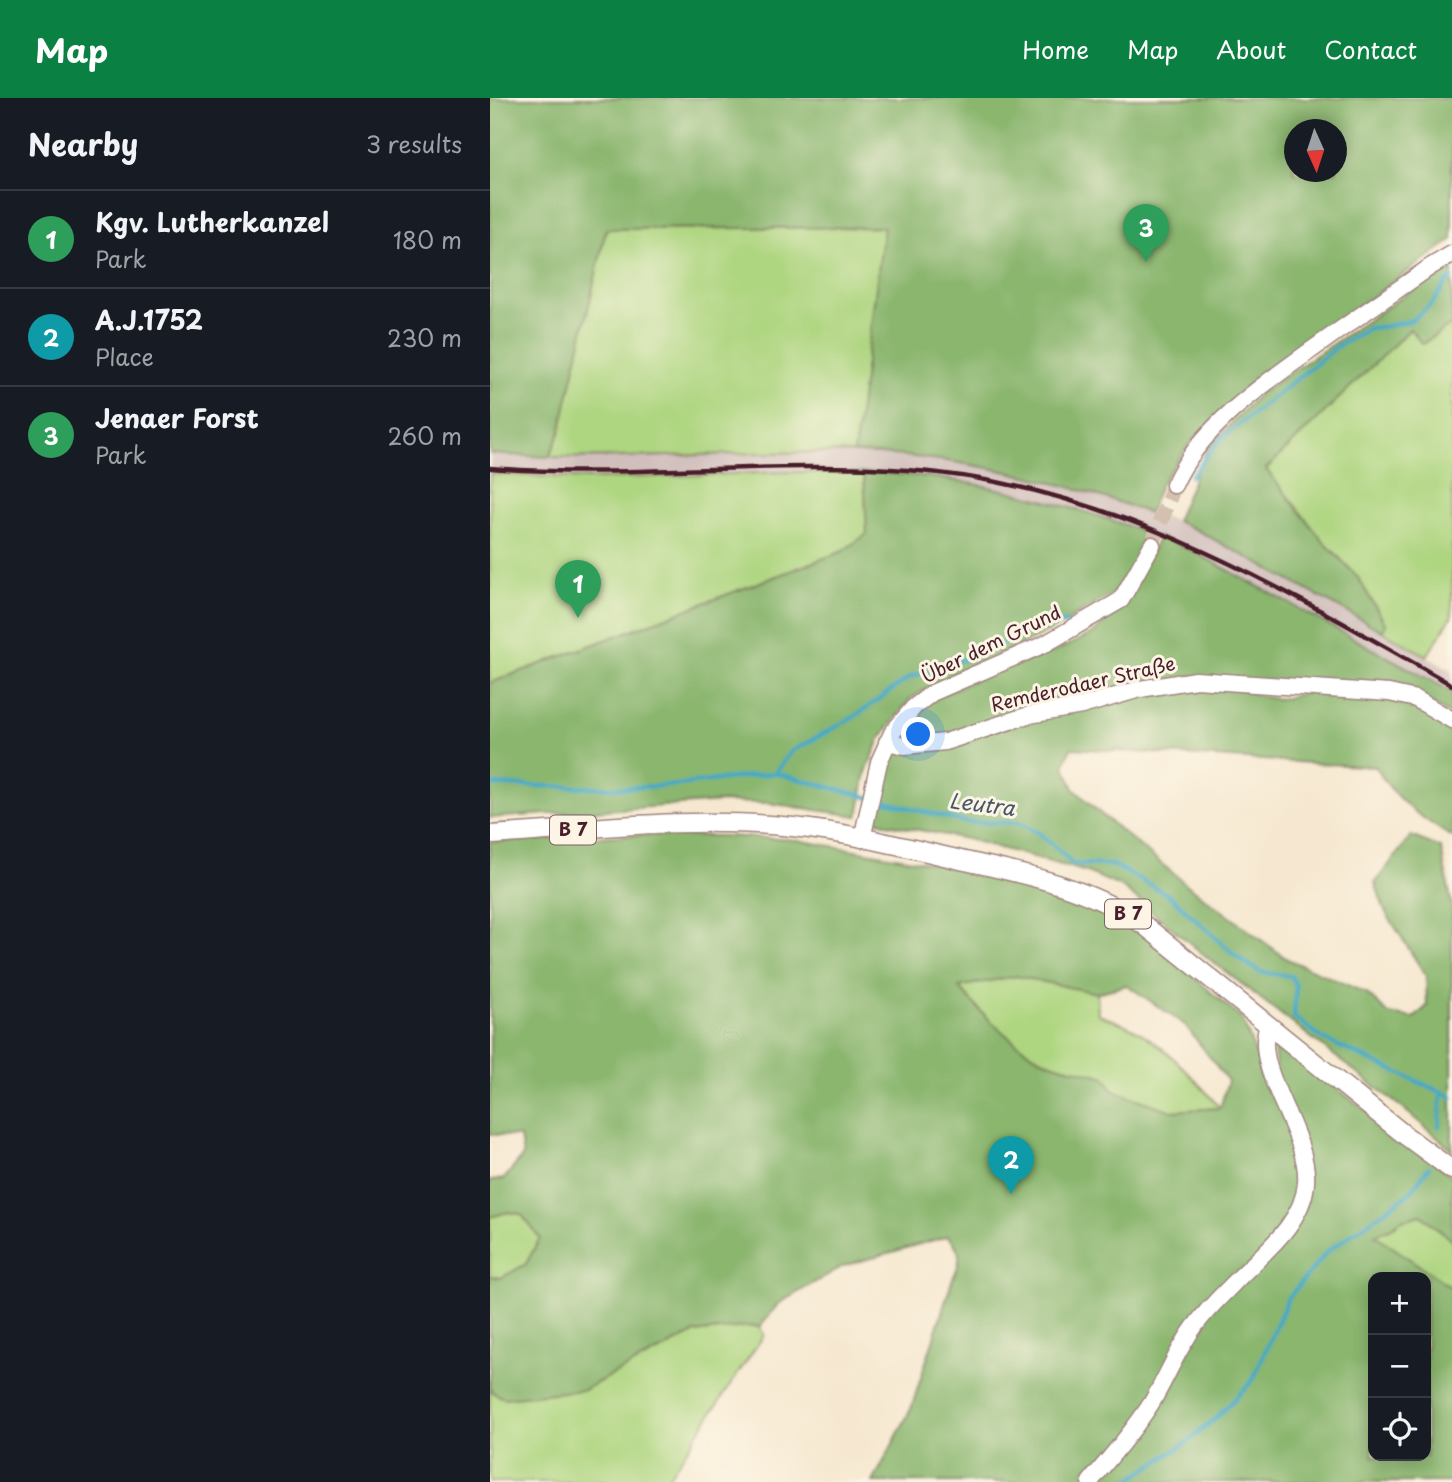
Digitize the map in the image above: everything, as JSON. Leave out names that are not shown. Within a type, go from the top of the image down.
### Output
[{"type":"main road","name":"B 7","points":[[490,835],[656,825],[753,824],[794,827],[1019,873],[1092,895],[1121,909],[1144,925],[1452,1170]]},
{"type":"street","points":[[1174,485],[1184,462],[1197,445],[1257,388],[1452,254]]},
{"type":"street","name":"Über dem Grund","points":[[862,839],[874,774],[887,742],[902,719],[932,693],[1045,644],[1121,600],[1152,545]]},
{"type":"street","name":"Remderodaer Straße","points":[[887,742],[905,746],[945,742],[1020,717],[1082,706],[1140,689],[1196,680],[1389,693],[1416,699],[1452,720]]},
{"type":"street","points":[[1090,1482],[1140,1421],[1198,1321],[1282,1233],[1302,1207],[1306,1183],[1305,1160],[1267,1061],[1264,1042],[1268,1025]]},
{"type":"shaded area","points":[[788,451],[939,460],[1018,472],[1093,492],[1176,521],[1452,670],[1452,692],[1189,549],[1087,511],[937,478],[864,473],[788,472],[592,479],[490,474],[490,454],[595,458]]},
{"type":"green space","points":[[490,98],[1452,98],[1452,240],[1251,383],[1191,442],[1161,483],[1149,513],[1077,489],[1004,471],[930,459],[854,453],[884,227],[606,229],[560,433],[549,457],[490,454]]},
{"type":"green space","points":[[885,227],[854,453],[549,457],[560,433],[606,229]]},
{"type":"green space","points":[[1452,263],[1452,324],[1422,344],[1410,329],[1266,469],[1323,541],[1357,576],[1386,625],[1382,631],[1176,521],[1206,450],[1259,394]]},
{"type":"green space","points":[[1452,324],[1452,616],[1427,656],[1382,631],[1386,625],[1357,576],[1323,541],[1266,469],[1411,328],[1423,344]]},
{"type":"green space","points":[[788,472],[864,473],[867,535],[841,552],[490,683],[490,474],[592,479]]},
{"type":"green space","points":[[864,473],[929,477],[991,487],[1069,507],[1145,532],[1137,560],[1114,593],[1041,636],[948,676],[910,699],[880,739],[866,772],[858,816],[768,803],[722,802],[490,818],[490,683],[841,552],[867,534]]},
{"type":"green space","points":[[1159,537],[1189,549],[1452,692],[1452,716],[1431,703],[1211,677],[919,743],[899,737],[899,733],[929,701],[978,678],[1056,651],[1094,633],[1119,608]]},
{"type":"green space","points":[[1235,684],[1251,693],[1278,699],[1295,696],[1304,691],[1389,695],[1452,724],[1452,837],[1418,815],[1400,799],[1376,767],[1071,748],[1064,765],[1074,789],[1186,884],[1287,959],[1366,993],[1389,1014],[1414,1018],[1427,1006],[1426,976],[1385,911],[1375,883],[1411,836],[1441,848],[1452,906],[1452,1150],[1122,887],[1087,872],[967,839],[887,824],[874,819],[886,760],[898,750],[1141,691]]},
{"type":"green space","points":[[635,835],[797,840],[976,871],[1065,895],[1103,910],[1141,931],[1242,1019],[1264,1075],[1276,1068],[1273,1040],[1452,1176],[1452,1240],[1421,1215],[1402,1220],[1375,1235],[1429,1272],[1368,1272],[1368,1461],[1431,1461],[1431,1274],[1452,1288],[1452,1482],[873,1482],[911,1409],[958,1266],[958,1251],[948,1236],[843,1266],[778,1304],[760,1327],[694,1333],[583,1390],[504,1398],[493,1393],[490,1387],[490,1276],[501,1278],[526,1264],[540,1238],[521,1214],[508,1212],[490,1217],[490,1181],[504,1179],[523,1156],[520,1137],[490,1134],[490,842]],"holes":[[[1016,976],[1097,993],[1127,985],[1185,1025],[1228,1081],[1220,1108],[1172,1111],[1114,1091],[1105,1077],[1058,1065],[1039,1057],[1001,1031],[959,987]]]},
{"type":"green space","points":[[1016,976],[1097,993],[1098,1014],[1134,1029],[1157,1044],[1220,1108],[1172,1111],[1114,1091],[1105,1077],[1057,1065],[1038,1057],[1001,1031],[958,987]]},
{"type":"green space","points":[[508,1212],[521,1214],[540,1238],[526,1264],[501,1278],[490,1276],[490,1217]]},
{"type":"green space","points":[[1421,1215],[1452,1240],[1452,1288],[1374,1235],[1402,1220]]},
{"type":"green space","points":[[760,1327],[764,1335],[665,1482],[490,1482],[490,1387],[493,1393],[583,1390],[694,1333]]},
{"type":"waterway","points":[[1191,476],[1220,440],[1338,346],[1369,328],[1410,321],[1432,304],[1452,278]]},
{"type":"waterway","points":[[775,773],[792,751],[854,717],[910,677],[977,655],[1022,633],[1068,622]]},
{"type":"waterway","name":"Leutra","points":[[490,785],[623,788],[677,785],[775,773],[964,822],[1018,823],[1039,833],[1072,864],[1113,865],[1170,896],[1237,957],[1260,972],[1291,976],[1296,986],[1294,1017],[1323,1039],[1452,1097]]},
{"type":"waterway","points":[[1439,1126],[1442,1091]]},
{"type":"waterway","points":[[1126,1482],[1185,1444],[1217,1417],[1253,1380],[1288,1298],[1328,1251],[1410,1193],[1429,1167]]},
{"type":"tunnel","points":[[1152,545],[1174,485]]},
{"type":"railway","points":[[490,468],[594,472],[855,467],[981,479],[1053,495],[1123,518],[1257,577],[1452,685]]},
{"type":"place","name":"Jenaer Forst","points":[[1146,262]]},
{"type":"place","name":"Kgv. Lutherkanzel","points":[[578,618]]},
{"type":"place","name":"A.J.1752","points":[[1011,1194]]}]
